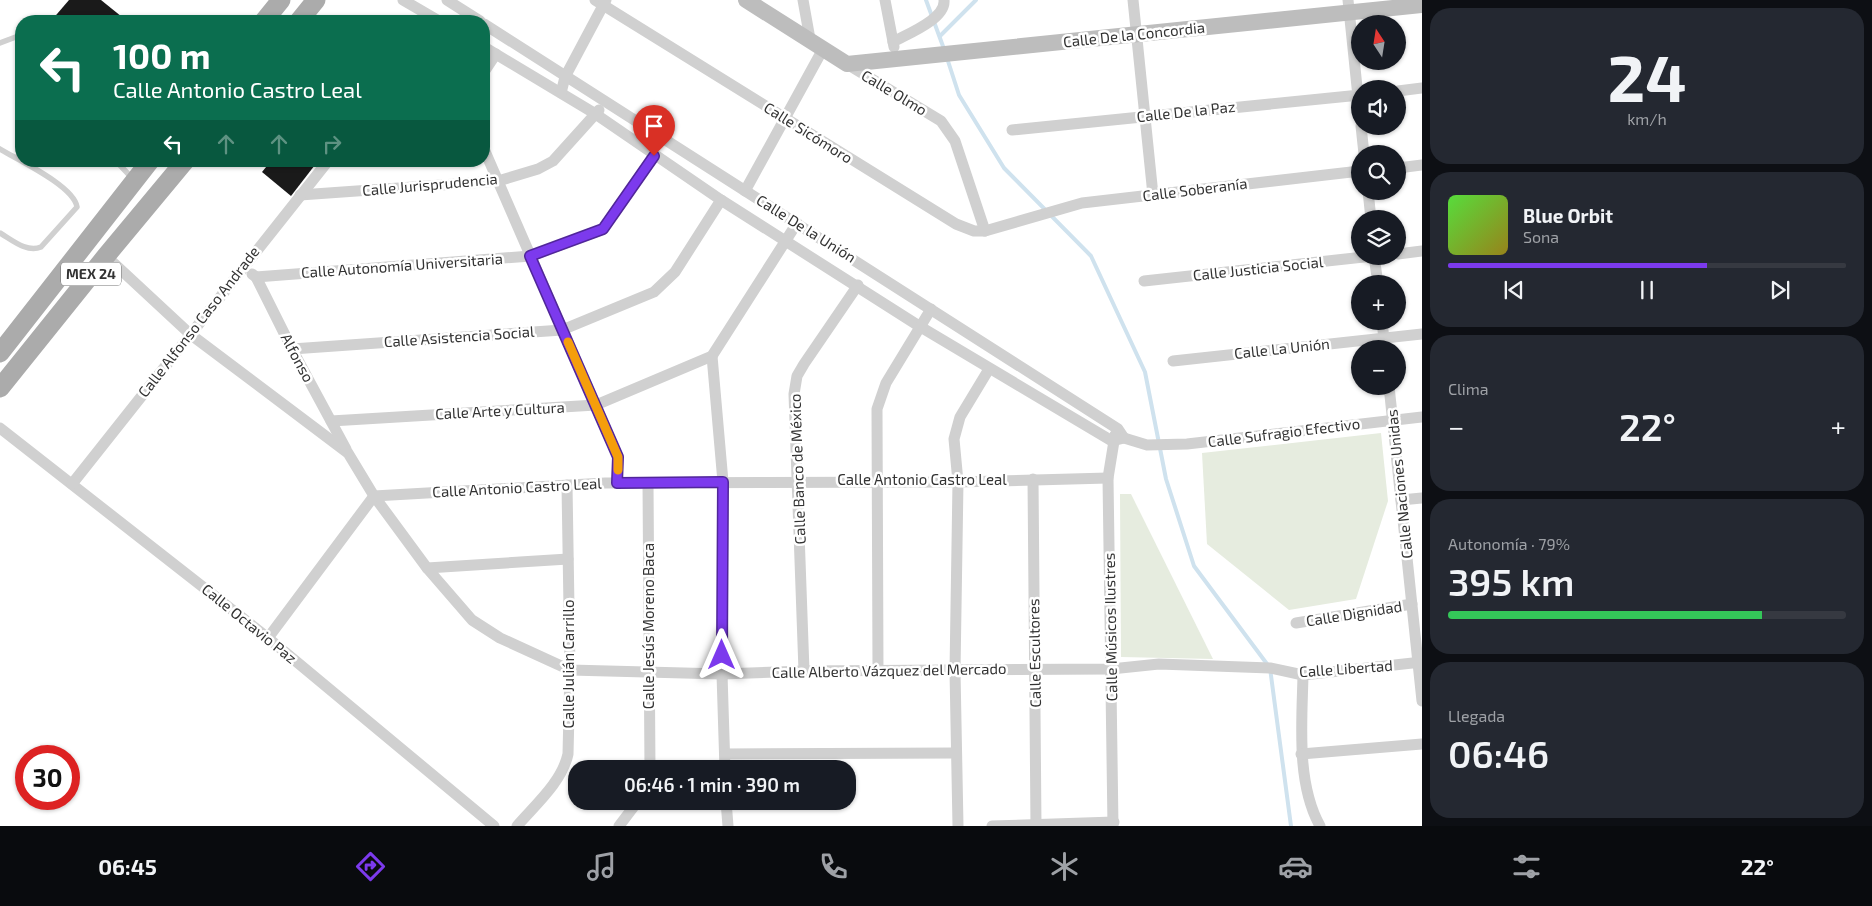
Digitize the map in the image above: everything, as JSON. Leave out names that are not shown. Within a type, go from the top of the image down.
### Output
[{"type":"main road","points":[[269,15],[281,0]]},
{"type":"main road","points":[[304,15],[316,0]]},
{"type":"main road","name":"MEX 24","points":[[0,353],[145,167]]},
{"type":"main road","name":"MEX 24","points":[[0,388],[179,167]]},
{"type":"main road","points":[[29,316],[47,330]]},
{"type":"street","points":[[403,0],[429,15]]},
{"type":"street","points":[[447,0],[471,15]]},
{"type":"street","name":"Calle Olmo","points":[[746,0],[810,39],[823,50],[941,121],[955,142],[985,231]]},
{"type":"street","points":[[803,0],[810,39]]},
{"type":"street","points":[[885,0],[894,50],[938,16],[943,7],[944,0]]},
{"type":"street","points":[[1133,0],[1153,195]]},
{"type":"street","points":[[561,93],[566,76],[601,2]]},
{"type":"street","name":"Calle Sicómoro","points":[[601,2],[784,119],[956,224],[974,231],[985,231],[1031,219]]},
{"type":"street","name":"Calle De la Concordia","points":[[846,64],[894,50],[928,55],[969,52],[1136,35],[1348,6],[1422,5]]},
{"type":"street","points":[[1348,6],[1357,80]]},
{"type":"street","name":"Calle De la Unión","points":[[490,28],[931,309],[1118,436]]},
{"type":"street","name":"Calle De la Unión","points":[[490,50],[594,113],[654,156],[721,200],[989,369],[1118,436],[1146,445]]},
{"type":"street","points":[[745,191],[823,50]]},
{"type":"street","points":[[490,63],[496,54]]},
{"type":"street","points":[[1406,90],[1422,88]]},
{"type":"street","name":"Calle De la Paz","points":[[1012,130],[1351,96]]},
{"type":"street","name":"Calle Jurisprudencia","points":[[300,195],[498,181],[538,169],[553,161],[594,113],[608,104]]},
{"type":"street","name":"Calle Autonomía Universitaria","points":[[256,277],[530,256],[603,229],[654,156]]},
{"type":"street","points":[[490,163],[618,457],[617,483]]},
{"type":"street","points":[[1406,167],[1422,165]]},
{"type":"street","name":"Calle Alfonso Caso Andrade","points":[[72,484],[323,167]]},
{"type":"street","name":"Calle Soberanía","points":[[1031,219],[1082,203],[1351,172]]},
{"type":"street","name":"Calle Asistencia Social","points":[[292,349],[562,330],[640,298],[660,287],[675,272],[721,200]]},
{"type":"street","points":[[725,760],[722,674],[723,482],[712,356],[797,223]]},
{"type":"street","points":[[1406,253],[1422,251]]},
{"type":"street","name":"Calle Alberto Vázquez del Mercado","points":[[106,256],[190,334],[348,453],[374,496],[426,568],[472,620],[500,638],[570,670],[722,674],[804,671],[1036,670],[1111,668],[1159,664],[1270,668]]},
{"type":"street","name":"Calle Justicia Social","points":[[1144,281],[1351,258]]},
{"type":"street","name":"Alfonso","points":[[242,267],[256,277],[348,453]]},
{"type":"street","name":"Calle Banco de México","points":[[804,671],[794,394],[798,376],[804,364],[858,286]]},
{"type":"street","points":[[878,671],[878,480],[875,424],[877,409],[886,383],[931,309]]},
{"type":"street","name":"Calle La Unión","points":[[1400,340],[1422,334]]},
{"type":"street","name":"Calle La Unión","points":[[1173,361],[1351,347]]},
{"type":"street","name":"Calle Arte y Cultura","points":[[331,421],[596,405],[712,356]]},
{"type":"street","points":[[958,826],[955,671],[958,482],[953,449],[956,427],[989,369]]},
{"type":"street","name":"Calle Naciones Unidas","points":[[1390,395],[1420,662],[1422,701]]},
{"type":"street","name":"Calle Sufragio Efectivo","points":[[1146,445],[1187,444],[1422,418]]},
{"type":"street","name":"Calle Octavio Paz","points":[[0,428],[268,638],[494,826]]},
{"type":"street","name":"Calle Músicos Ilustres","points":[[1113,824],[1108,478],[1118,436]]},
{"type":"street","name":"Calle Antonio Castro Leal","points":[[374,496],[617,483],[878,480],[958,482],[1108,478]]},
{"type":"street","name":"Calle Escultores","points":[[1033,479],[1037,825]]},
{"type":"street","name":"Calle Jesús Moreno Baca","points":[[648,483],[650,760]]},
{"type":"street","name":"Calle Julián Carrillo","points":[[517,826],[554,783],[566,763],[569,741],[570,670],[567,485]]},
{"type":"street","points":[[268,638],[374,496]]},
{"type":"street","points":[[1401,500],[1422,498]]},
{"type":"street","points":[[426,568],[568,559]]},
{"type":"street","name":"Calle Dignidad","points":[[1410,579],[1422,578]]},
{"type":"street","name":"Calle Dignidad","points":[[1296,623],[1412,604]]},
{"type":"street","name":"Calle Libertad","points":[[1270,668],[1303,675],[1420,662]]},
{"type":"street","points":[[1303,675],[1301,754],[1312,809],[1320,826]]},
{"type":"street","points":[[1301,754],[1422,744]]},
{"type":"street","points":[[725,754],[956,753]]},
{"type":"street","points":[[619,826],[631,810]]},
{"type":"street","points":[[726,810],[727,826]]},
{"type":"street","points":[[992,826],[1113,824]]},
{"type":"lane","points":[[0,43],[15,37]]},
{"type":"lane","points":[[0,149],[15,158]]},
{"type":"lane","points":[[0,233],[28,248],[36,249],[41,247],[77,207],[73,197],[63,187],[30,167]]},
{"type":"lane","points":[[122,167],[135,180]]},
{"type":"shaded area","points":[[1381,433],[1388,501],[1356,599],[1289,610],[1207,544],[1202,453]]},
{"type":"shaded area","points":[[1120,494],[1131,494],[1213,659],[1121,657]]},
{"type":"building","points":[[69,0],[101,0],[120,15],[56,15]]},
{"type":"building","points":[[266,167],[313,167],[291,196],[262,172]]},
{"type":"waterway","points":[[926,0],[944,49]]},
{"type":"waterway","points":[[940,36],[976,0]]},
{"type":"waterway","points":[[947,58],[959,95],[1004,168],[1091,256],[1145,372],[1166,479],[1194,566],[1270,668],[1291,826]]},
{"type":"slow traffic","points":[[568,342],[618,457],[618,470]]},
{"type":"route","points":[[654,156],[612,220],[603,229],[530,256],[618,457],[617,483],[723,482],[722,655]]}]
